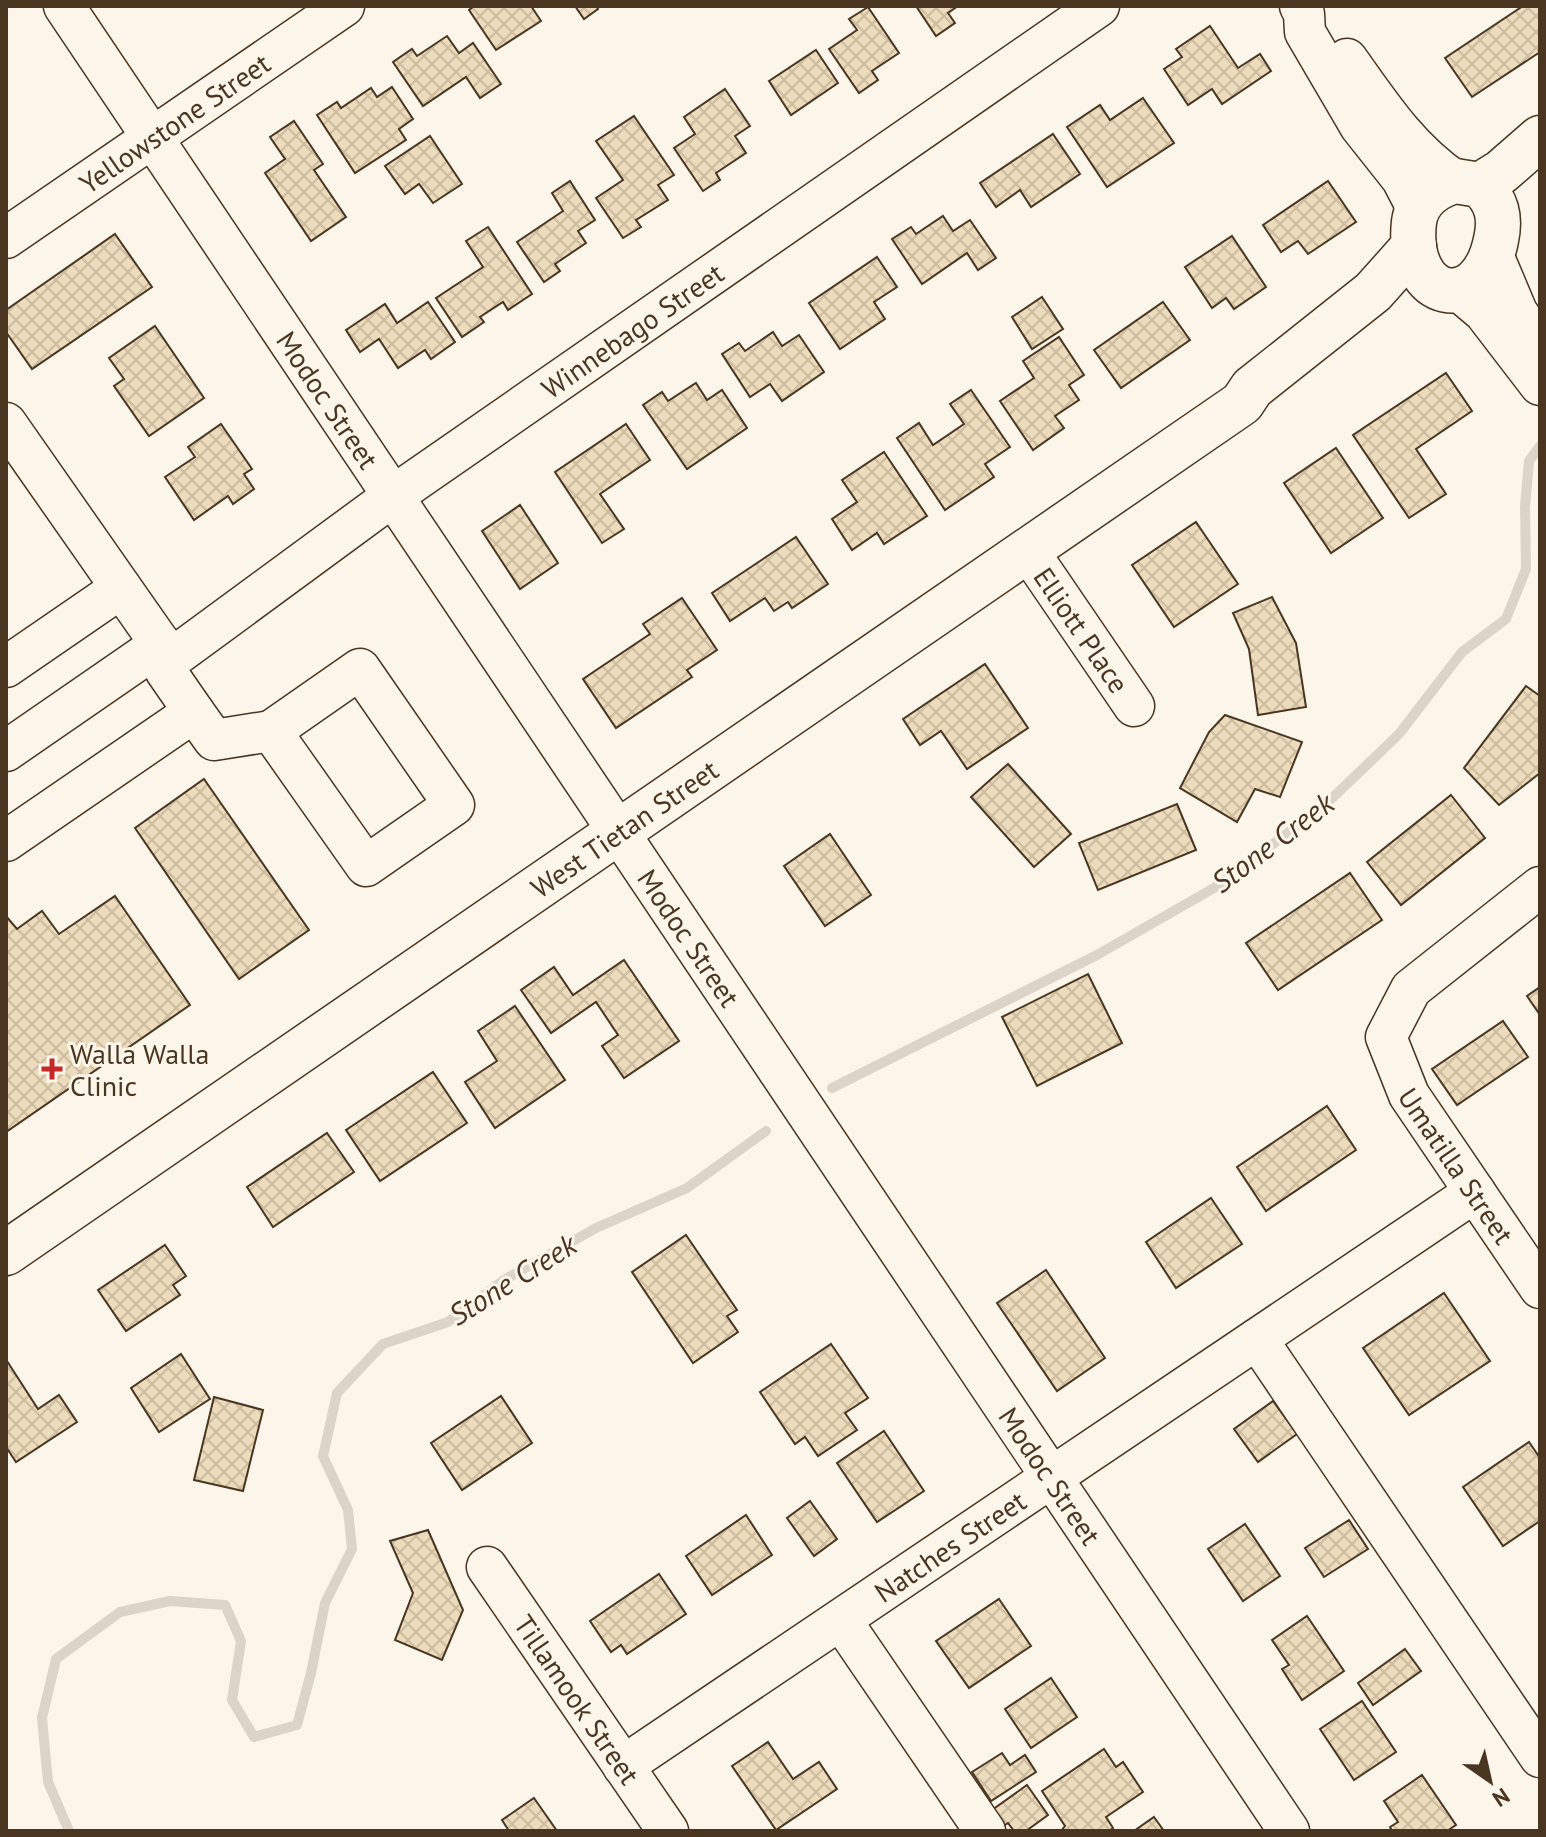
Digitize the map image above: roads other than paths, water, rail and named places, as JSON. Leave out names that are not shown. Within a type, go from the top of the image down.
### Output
[{"type":"main road","points":[[1482,210],[1442,184],[1428,194],[1416,227],[1416,262],[1423,276],[1446,288],[1482,277],[1482,210],[1501,172],[1540,138]]},
{"type":"main road","points":[[1482,210],[1540,175]]},
{"type":"main road","name":"West Tietan Street","points":[[6,1253],[1242,403],[1252,388],[1373,292],[1416,227]]},
{"type":"main road","name":"West Tietan Street","points":[[1242,403],[1263,402],[1309,376],[1388,311],[1446,288]]},
{"type":"street","name":"Modoc Street","points":[[64,6],[1289,1831]]},
{"type":"street","name":"Yellowstone Street","points":[[6,238],[344,6]]},
{"type":"street","name":"Winnebago Street","points":[[6,751],[166,652],[1099,6]]},
{"type":"street","points":[[1302,10],[1320,21],[1407,142],[1482,210],[1517,312],[1540,346]]},
{"type":"street","points":[[1302,10],[1305,32],[1360,126],[1402,179],[1416,227]]},
{"type":"street","points":[[1446,288],[1484,312],[1540,385]]},
{"type":"street","points":[[6,423],[166,652],[165,670],[214,740],[271,731],[360,669],[454,805],[366,866],[271,731]]},
{"type":"street","name":"Elliott Place","points":[[1029,552],[1134,706]]},
{"type":"street","points":[[6,667],[121,588]]},
{"type":"street","points":[[6,841],[194,712]]},
{"type":"street","name":"Umatilla Street","points":[[1540,887],[1411,989],[1386,1037],[1409,1095],[1540,1288]]},
{"type":"street","name":"Natches Street","points":[[623,1766],[1475,1192]]},
{"type":"street","points":[[1257,1339],[1540,1757]]},
{"type":"street","name":"Tillamook Street","points":[[487,1567],[668,1831]]},
{"type":"street","points":[[841,1620],[985,1831]]},
{"type":"waterway","name":"Stone Creek","points":[[832,1088],[1097,955],[1214,888],[1325,805],[1399,734],[1462,652],[1506,619],[1526,569],[1525,507],[1529,461],[1540,446]]},
{"type":"waterway","name":"Stone Creek","points":[[69,1831],[48,1782],[42,1718],[56,1659],[120,1612],[170,1601],[225,1605],[241,1641],[232,1700],[254,1737],[297,1725],[325,1603],[352,1549],[348,1510],[323,1456],[337,1393],[383,1344],[448,1322],[504,1280],[596,1228],[687,1188],[766,1131]]},
{"type":"place","name":"Walla Walla Clinic","points":[[52,1069]]}]
